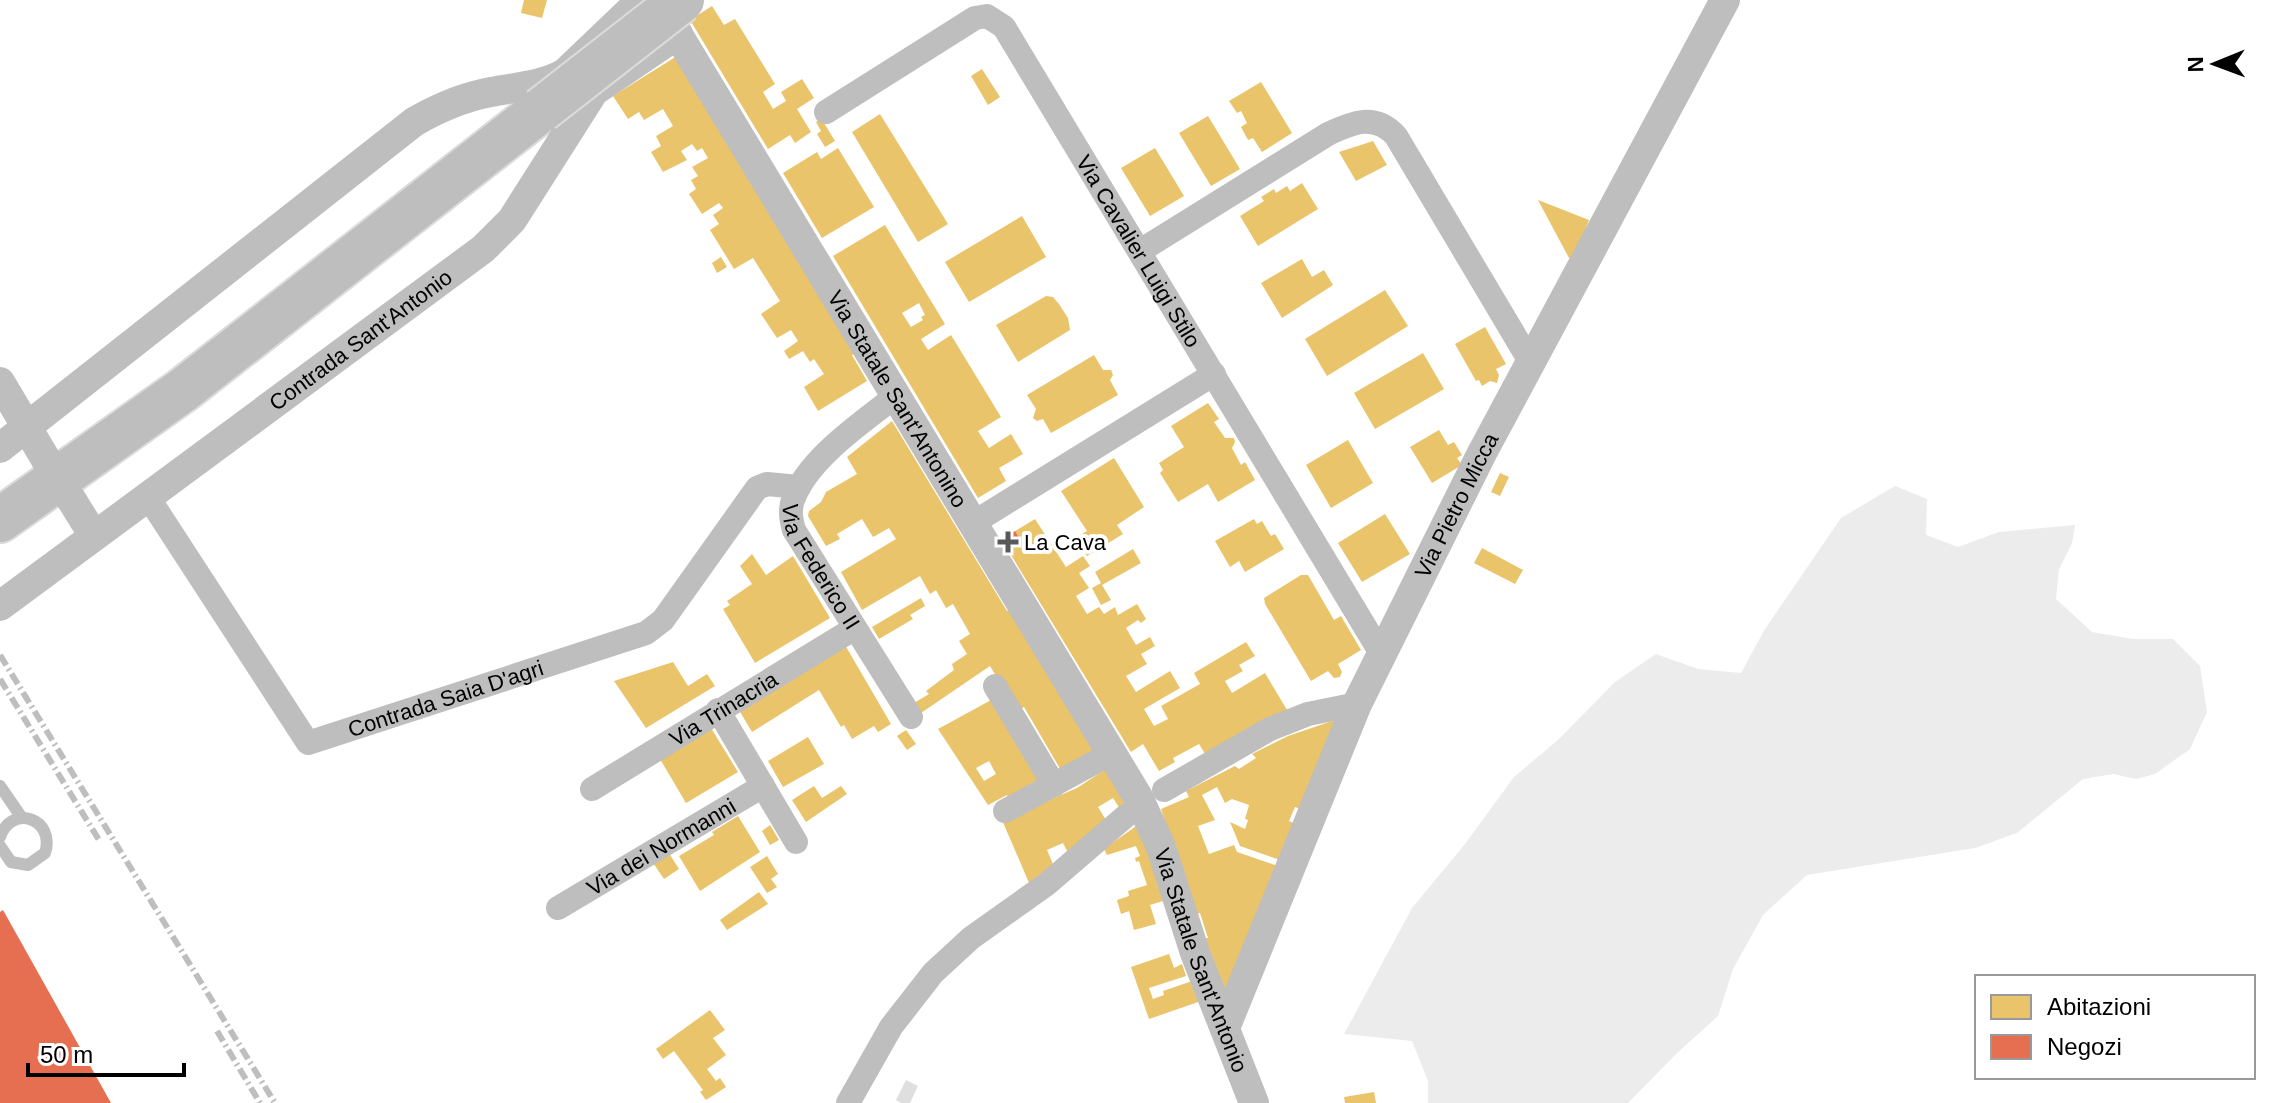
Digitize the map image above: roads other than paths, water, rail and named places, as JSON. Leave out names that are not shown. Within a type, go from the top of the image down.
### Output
[{"type":"highway","points":[[0,520],[183,390],[553,105],[669,10]]},
{"type":"street","name":"Via Pietro Micca","points":[[1225,1028],[1357,704],[1482,453],[1725,0]]},
{"type":"street","name":"Contrada Sant'Antonio","points":[[0,606],[483,249],[512,220],[565,73],[625,9],[645,2],[669,10]]},
{"type":"street","name":"Via Statale Sant'Antonino","points":[[669,10],[973,523],[1144,804]]},
{"type":"street","name":"Via Cavalier Luigi Stilo","points":[[826,112],[964,23],[987,16],[997,20],[1014,41],[1382,655]]},
{"type":"street","name":"Contrada Sant'Antonio","points":[[0,448],[414,122],[441,107],[487,92],[553,105]]},
{"type":"street","points":[[1140,251],[1347,124],[1373,122],[1387,126],[1396,136],[1531,363]]},
{"type":"street","points":[[973,523],[1214,374]]},
{"type":"street","points":[[0,382],[48,463]]},
{"type":"street","name":"Via Federico II","points":[[897,395],[832,446],[799,487],[792,502],[791,516],[794,530],[911,717]]},
{"type":"street","name":"Contrada Saia D'agri","points":[[148,497],[308,743],[646,633],[663,620],[757,488],[767,484],[799,487]]},
{"type":"street","points":[[71,499],[94,536]]},
{"type":"street","name":"Via Trinacria","points":[[592,789],[855,628]]},
{"type":"street","points":[[995,686],[1054,785]]},
{"type":"street","points":[[848,1103],[891,1027],[933,973],[971,938],[1047,884],[1144,804],[1270,729],[1308,714],[1357,704]]},
{"type":"street","points":[[718,710],[796,842]]},
{"type":"street","points":[[1005,811],[1112,753]]},
{"type":"street","name":"Via dei Normanni","points":[[558,908],[763,786]]},
{"type":"street","name":"Via Statale Sant'Antonio","points":[[1144,804],[1173,878],[1195,953],[1254,1103]]},
{"type":"lane","points":[[0,786],[22,818]]},
{"type":"lane","points":[[0,837],[7,824],[22,818],[36,821],[45,832],[47,846],[45,853],[35,863],[17,865],[5,858],[0,846]]},
{"type":"railway","points":[[0,655],[275,1103]]},
{"type":"railway","points":[[0,679],[99,840]]},
{"type":"railway","points":[[217,1031],[260,1103]]},
{"type":"place","name":"La Cava","points":[[1008,542]]}]
